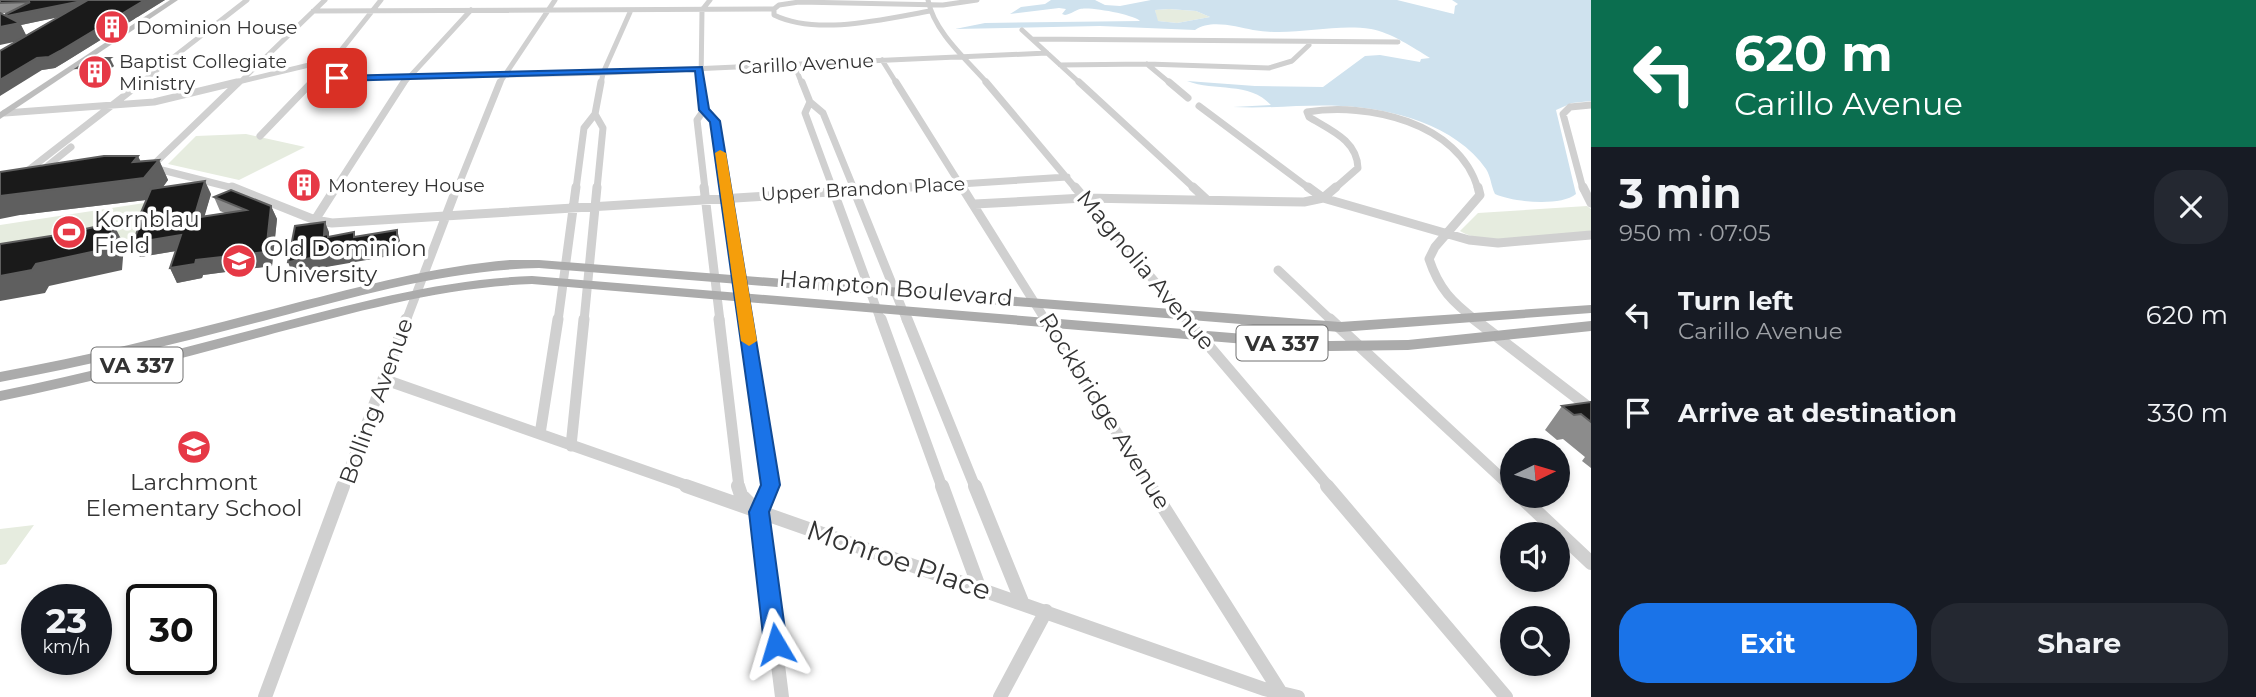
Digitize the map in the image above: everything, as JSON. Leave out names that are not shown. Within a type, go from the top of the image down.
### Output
[{"type":"main road","name":"Hampton Boulevard","points":[[0,377],[82,360],[425,275],[491,265],[565,266],[1186,317],[1340,327],[1591,309]]},
{"type":"main road","name":"Hampton Boulevard","points":[[0,396],[108,372],[416,293],[494,281],[562,283],[1330,346],[1496,337],[1591,326]]},
{"type":"street","points":[[2,114],[175,0]]},
{"type":"street","points":[[26,172],[247,0]]},
{"type":"street","points":[[40,172],[255,0]]},
{"type":"street","points":[[152,167],[325,0]]},
{"type":"street","points":[[260,136],[334,59],[381,0]]},
{"type":"street","name":"Bolling Avenue","points":[[265,697],[383,379],[503,75],[555,0]]},
{"type":"street","points":[[710,0],[702,9],[699,69],[704,110],[715,121],[771,485],[759,512],[782,697]]},
{"type":"street","points":[[774,9],[774,15],[782,20],[853,23],[929,5],[977,0]]},
{"type":"street","points":[[313,11],[774,9],[779,5],[799,2],[860,1],[929,5]]},
{"type":"street","name":"Magnolia Avenue","points":[[929,5],[942,30],[1506,697]]},
{"type":"street","points":[[540,434],[584,128],[595,114],[603,73],[631,9]]},
{"type":"street","points":[[315,220],[407,77],[471,10]]},
{"type":"street","points":[[1022,30],[1206,199]]},
{"type":"street","points":[[1032,39],[1149,38],[1309,45],[1398,42]]},
{"type":"street","points":[[1060,65],[1278,67],[1296,57],[1309,45]]},
{"type":"street","name":"Carillo Avenue","points":[[314,79],[603,73],[1047,53]]},
{"type":"street","points":[[2,114],[172,99],[334,59]]},
{"type":"street","name":"Rockbridge Avenue","points":[[881,60],[962,183],[1281,693]]},
{"type":"street","points":[[794,64],[810,102],[823,113],[1022,602]]},
{"type":"street","points":[[1147,64],[1188,98]]},
{"type":"street","points":[[810,102],[805,113],[979,587]]},
{"type":"street","points":[[1591,105],[1570,107],[1563,114],[1585,195],[1591,203]]},
{"type":"street","points":[[1199,106],[1324,198],[1445,235],[1498,243],[1591,235]]},
{"type":"street","points":[[704,110],[697,120],[738,485],[741,495],[759,512]]},
{"type":"street","points":[[1324,198],[1358,167],[1359,160],[1350,144],[1307,114],[1315,110],[1362,112],[1412,124],[1434,134],[1465,159],[1477,176],[1480,195],[1429,258],[1431,272],[1446,294],[1474,319],[1591,409]]},
{"type":"street","points":[[570,446],[603,128],[595,114]]},
{"type":"street","name":"Upper Brandon Place","points":[[141,167],[152,167],[228,185],[315,220],[332,223],[1067,177]]},
{"type":"street","points":[[13,173],[53,171]]},
{"type":"street","name":"Upper Brandon Place","points":[[975,204],[1084,198],[1304,202],[1324,198]]},
{"type":"street","points":[[1278,270],[1500,477]]},
{"type":"street","name":"Monroe Place","points":[[383,379],[759,512],[1298,697]]},
{"type":"street","points":[[1534,508],[1591,563]]},
{"type":"street","points":[[1000,697],[1046,611]]},
{"type":"shaded area","points":[[1155,10],[1196,11],[1210,17],[1177,23],[1157,21]]},
{"type":"shaded area","points":[[246,134],[305,147],[239,180],[168,164],[196,136]]},
{"type":"shaded area","name":"Kornblau Field","points":[[151,202],[136,238],[0,260],[0,225]]},
{"type":"shaded area","points":[[1587,206],[1591,209],[1591,232],[1542,238],[1489,240],[1460,231],[1478,213]]},
{"type":"shaded area","points":[[34,525],[6,564],[0,565],[0,529]]},
{"type":"water","points":[[1051,0],[1095,0],[1105,5],[1120,6],[1151,0],[1397,0],[1454,14],[1458,4],[1452,0],[1591,0],[1591,101],[1572,103],[1556,110],[1576,194],[1559,201],[1536,202],[1495,194],[1486,169],[1458,141],[1440,130],[1401,115],[1341,106],[1233,107],[1271,105],[1253,93],[1187,81],[1323,87],[1365,56],[1380,55],[1420,62],[1421,59],[1430,58],[1386,33],[1371,29],[1268,32],[1216,24],[1195,30],[1100,26],[955,29],[985,23],[1140,21],[1122,14],[1093,9],[1080,9],[1065,15],[1062,14],[1066,9],[1059,8],[1010,14],[1021,7],[1045,4]],"holes":[[[1155,10],[1196,11],[1210,17],[1177,23],[1158,21]]]},
{"type":"building","points":[[0,0],[87,0],[7,16],[6,14],[30,2],[0,3]]},
{"type":"building","points":[[88,0],[145,0],[60,51],[49,57],[37,58],[0,80],[0,51]]},
{"type":"building","points":[[0,13],[20,23],[0,27]]},
{"type":"building","points":[[92,58],[110,58],[95,67],[77,68]]},
{"type":"building","points":[[104,156],[138,156],[133,162],[159,160],[144,178],[0,196],[0,172]]},
{"type":"building","points":[[205,181],[194,218],[246,210],[214,197],[231,190],[271,206],[266,252],[196,260],[195,264],[170,268],[181,235],[133,243],[141,221],[137,222],[151,189]]},
{"type":"building","points":[[325,222],[324,235],[328,234],[328,237],[354,232],[354,237],[397,230],[397,243],[288,262],[295,226]]},
{"type":"building","points":[[113,223],[110,248],[36,264],[32,270],[0,276],[0,244]]},
{"type":"building","points":[[1591,402],[1591,422],[1581,414],[1574,415],[1562,406]]},
{"type":"slow traffic","points":[[720,153],[749,341]]},
{"type":"place","name":"Dominion House","points":[[112,27]]},
{"type":"place","name":"Baptist Collegiate Ministry","points":[[95,72]]},
{"type":"place","name":"Monterey House","points":[[304,185]]},
{"type":"place","name":"Kornblau Field","points":[[69,232]]},
{"type":"place","name":"Old Dominion University","points":[[239,261]]},
{"type":"place","name":"Larchmont Elementary School","points":[[194,447]]},
{"type":"route","points":[[337,78],[699,69],[704,110],[715,121],[771,485],[759,512],[776,644]]}]
